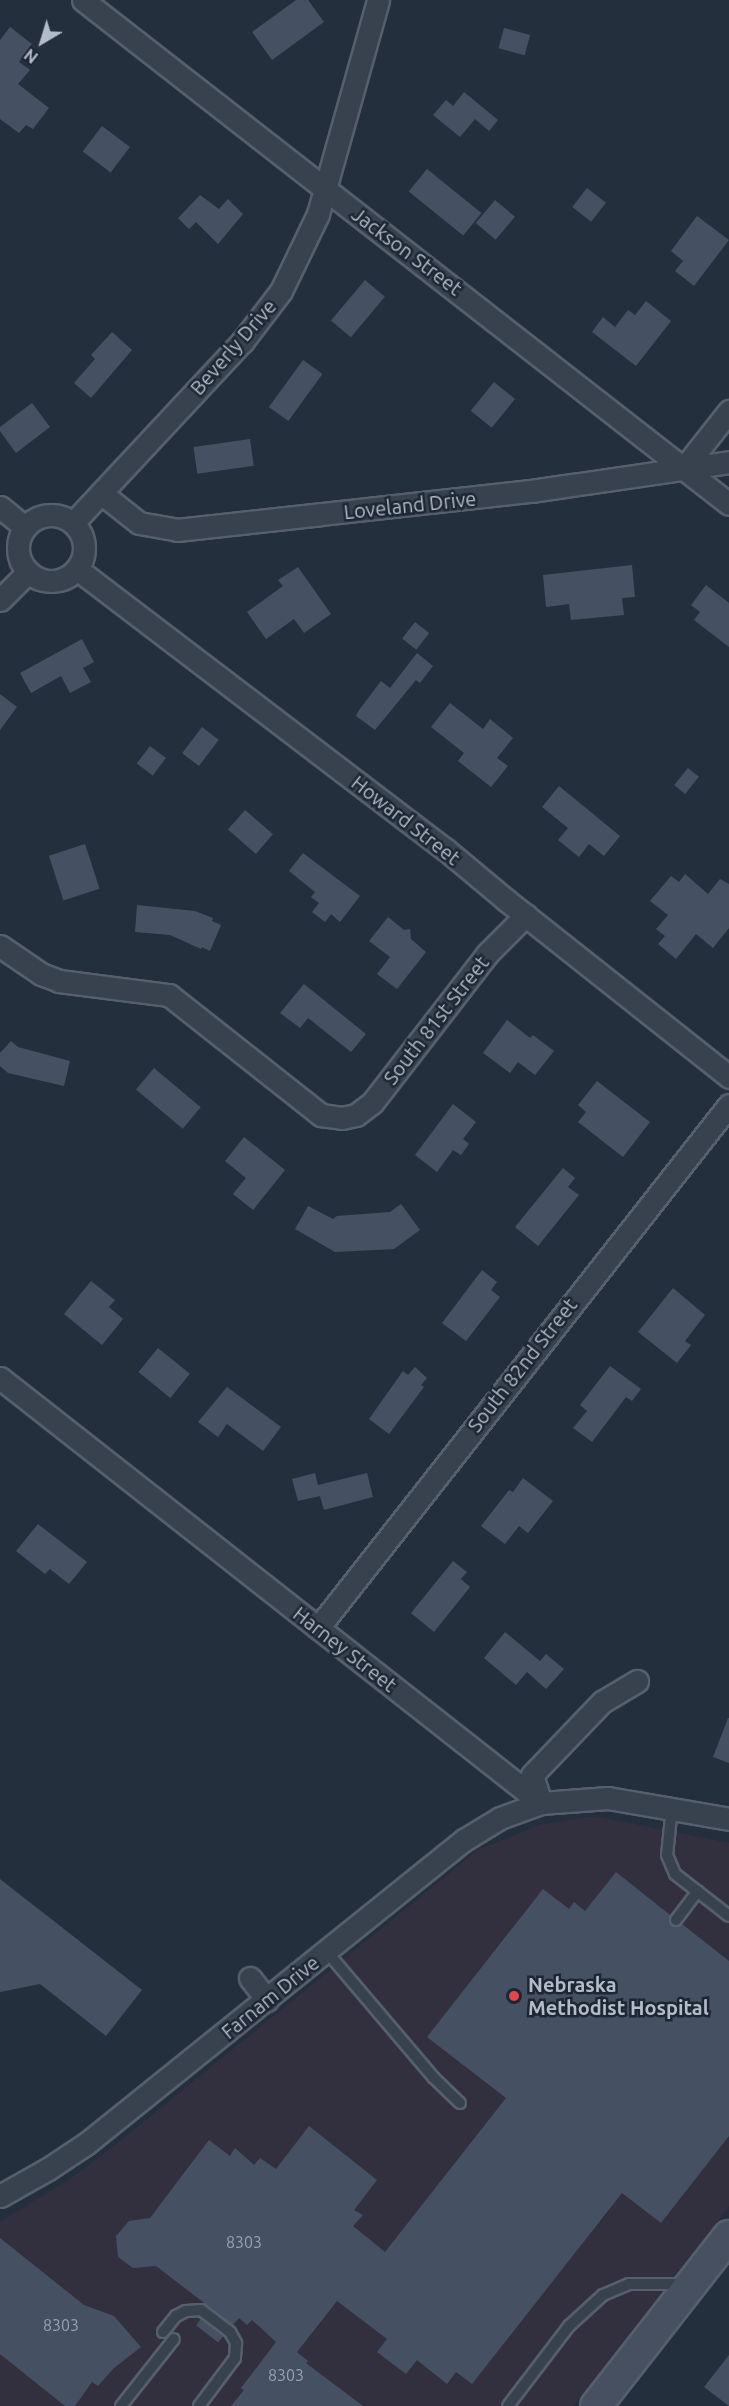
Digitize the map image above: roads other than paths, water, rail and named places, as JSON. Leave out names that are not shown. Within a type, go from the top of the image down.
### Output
[{"type":"main road","points":[[596,2406],[729,2236]]},
{"type":"street","name":"Jackson Street","points":[[83,0],[326,190],[415,256],[729,504]]},
{"type":"street","name":"Beverly Drive","points":[[73,523],[265,314],[294,267],[318,214],[326,190],[378,0]]},
{"type":"street","points":[[684,468],[729,411]]},
{"type":"street","name":"Loveland Drive","points":[[101,493],[138,524],[177,530],[543,490],[729,462]]},
{"type":"street","points":[[0,507],[25,527]]},
{"type":"street","points":[[54,515],[73,523],[84,540],[82,560],[77,569],[58,580],[37,578],[28,572],[19,555],[20,536],[25,527],[33,520],[54,515]]},
{"type":"street","name":"Howard Street","points":[[77,569],[445,849],[729,1077]]},
{"type":"street","points":[[0,600],[28,572]]},
{"type":"street","name":"South 81st Street","points":[[0,946],[41,974],[59,981],[168,995],[321,1114],[342,1118],[356,1115],[372,1103],[487,954],[526,915]]},
{"type":"street","name":"South 82nd Street","points":[[318,1628],[729,1105]]},
{"type":"street","name":"Harney Street","points":[[0,1377],[541,1803]]},
{"type":"street","points":[[638,1681],[602,1702],[532,1775],[541,1803],[608,1798],[672,1807],[729,1819]]},
{"type":"street","name":"Farnam Drive","points":[[0,2196],[48,2169],[87,2143],[464,1840],[500,1818],[541,1803]]},
{"type":"street","points":[[250,1978],[267,2000]]},
{"type":"lane","points":[[672,1807],[667,1855],[675,1874],[729,1916]]},
{"type":"lane","points":[[676,1920],[698,1892]]},
{"type":"lane","points":[[327,1952],[434,2078],[460,2103]]},
{"type":"lane","points":[[508,2406],[569,2326],[603,2295],[629,2284],[691,2284]]},
{"type":"lane","points":[[164,2331],[176,2316],[186,2311],[201,2310],[230,2332],[236,2343],[235,2358],[199,2406]]},
{"type":"lane","points":[[121,2406],[174,2339]]},
{"type":"place","name":"Nebraska Methodist Hospital","points":[[514,1996]]}]
